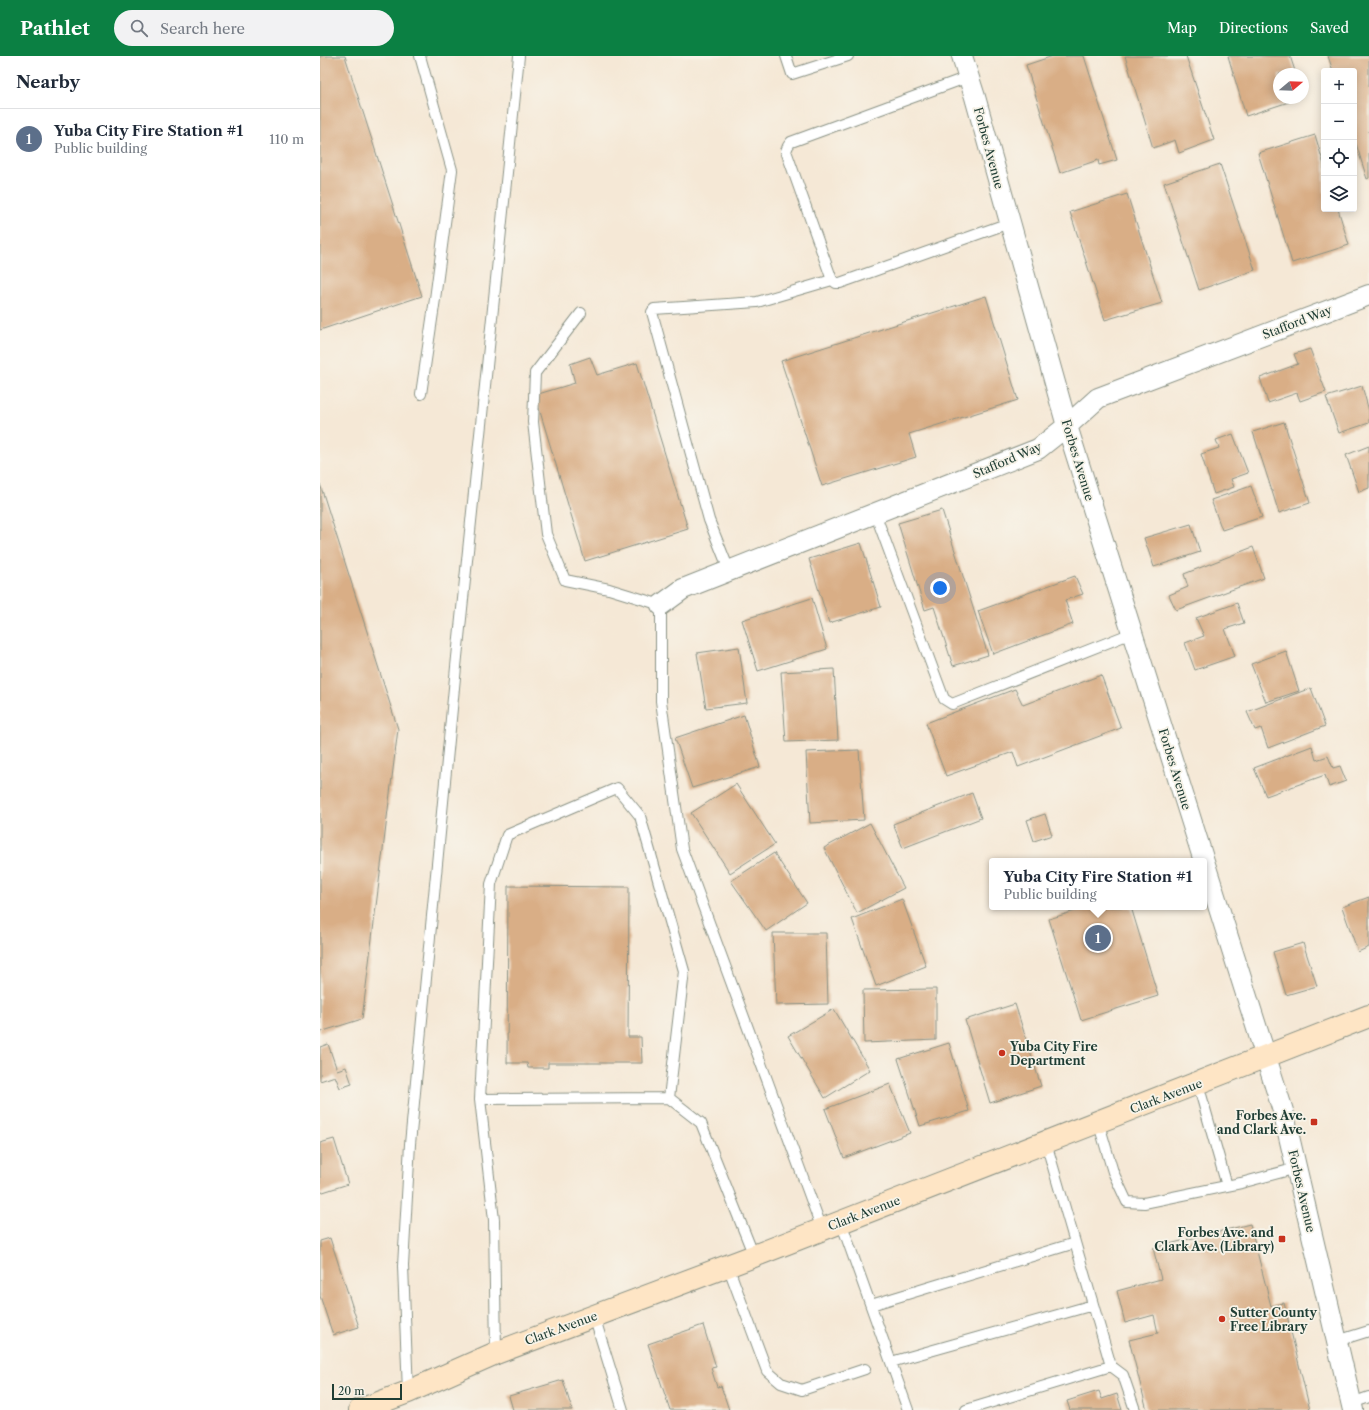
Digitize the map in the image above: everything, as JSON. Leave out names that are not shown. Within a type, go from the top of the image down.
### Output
[{"type":"street","name":"Forbes Avenue","points":[[962,56],[1067,426],[1203,858]]},
{"type":"street","name":"Stafford Way","points":[[661,605],[683,589],[1038,449],[1067,426],[1098,398],[1369,295]]},
{"type":"street","name":"Forbes Avenue","points":[[1207,870],[1283,1111],[1337,1341],[1358,1403]]},
{"type":"street","name":"Clark Avenue","points":[[360,1410],[408,1392],[496,1353],[754,1256],[1369,1016]]},
{"type":"lane","points":[[420,56],[452,170],[421,394]]},
{"type":"lane","points":[[408,1392],[403,1266],[410,1144],[454,691],[519,56]]},
{"type":"lane","points":[[786,56],[792,74],[848,56]]},
{"type":"lane","points":[[968,77],[791,142],[786,151],[832,280],[836,283],[840,283],[1009,223]]},
{"type":"lane","points":[[729,570],[709,520],[652,312],[654,309],[757,302],[832,280]]},
{"type":"lane","points":[[582,313],[535,373],[533,422],[546,534],[565,580],[609,589],[661,605],[661,701],[682,849],[831,1226],[870,1305],[908,1410]]},
{"type":"lane","points":[[875,513],[944,700],[952,704],[1132,633]]},
{"type":"lane","points":[[496,1353],[494,1220],[480,1099],[491,884],[507,835],[617,788],[640,816],[684,971],[669,1098]]},
{"type":"lane","points":[[1198,1084],[1227,1186]]},
{"type":"lane","points":[[480,1099],[669,1098],[701,1123],[754,1256]]},
{"type":"lane","points":[[1098,1121],[1113,1172],[1127,1202],[1144,1203],[1227,1186],[1297,1168]]},
{"type":"lane","points":[[1046,1143],[1111,1366],[1123,1374],[1134,1410]]},
{"type":"lane","points":[[870,1305],[1075,1242]]},
{"type":"lane","points":[[728,1266],[767,1371],[782,1383],[802,1390],[865,1370]]},
{"type":"lane","points":[[891,1362],[1093,1305]]},
{"type":"lane","points":[[594,1316],[622,1410]]},
{"type":"lane","points":[[1337,1341],[1369,1331]]},
{"type":"lane","points":[[966,1410],[1111,1366]]},
{"type":"building","points":[[320,56],[345,56],[422,296],[320,330]]},
{"type":"building","points":[[1053,56],[1084,56],[1117,160],[1099,165],[1098,160],[1060,173],[1026,65]]},
{"type":"building","points":[[1125,56],[1186,56],[1214,140],[1179,153],[1175,140],[1153,148]]},
{"type":"building","points":[[1228,56],[1290,56],[1294,68],[1273,68],[1273,104],[1283,104],[1246,116]]},
{"type":"building","points":[[1328,56],[1369,56],[1369,178],[1367,179],[1357,147],[1357,68],[1332,68]]},
{"type":"building","points":[[1315,135],[1321,155],[1321,212],[1339,212],[1349,245],[1292,263],[1258,153]]},
{"type":"building","points":[[1220,164],[1255,270],[1199,290],[1164,183]]},
{"type":"building","points":[[1127,194],[1162,303],[1105,320],[1070,212]]},
{"type":"building","points":[[986,296],[1018,400],[909,434],[916,457],[822,486],[781,361]]},
{"type":"building","points":[[1310,349],[1326,392],[1300,401],[1297,393],[1268,403],[1260,378],[1298,364],[1294,354]]},
{"type":"building","points":[[590,357],[597,375],[637,363],[688,529],[585,561],[535,395],[575,383],[570,364]]},
{"type":"building","points":[[1362,386],[1369,411],[1369,423],[1339,433],[1326,397]]},
{"type":"building","points":[[1284,422],[1310,503],[1279,513],[1253,432]]},
{"type":"building","points":[[1233,434],[1248,473],[1231,479],[1234,487],[1214,494],[1201,454],[1219,448],[1216,440]]},
{"type":"building","points":[[1369,446],[1369,488],[1359,492],[1346,455]]},
{"type":"building","points":[[320,484],[398,729],[362,1019],[320,1032]]},
{"type":"building","points":[[1251,486],[1262,517],[1222,530],[1211,500]]},
{"type":"building","points":[[942,510],[988,655],[953,666],[934,607],[925,610],[898,523]]},
{"type":"building","points":[[1191,524],[1200,552],[1154,567],[1144,538]]},
{"type":"building","points":[[861,543],[881,607],[829,623],[809,559]]},
{"type":"building","points":[[1253,547],[1264,578],[1176,610],[1169,595],[1188,587],[1184,574]]},
{"type":"building","points":[[1075,576],[1083,594],[1065,600],[1073,624],[993,654],[978,611]]},
{"type":"building","points":[[812,598],[827,649],[758,671],[742,620]]},
{"type":"building","points":[[1237,603],[1244,623],[1225,629],[1235,656],[1195,670],[1185,643],[1204,636],[1196,618]]},
{"type":"building","points":[[739,647],[747,703],[706,708],[697,653]]},
{"type":"building","points":[[1286,651],[1299,691],[1266,702],[1251,664]]},
{"type":"building","points":[[834,669],[838,740],[786,742],[781,672]]},
{"type":"building","points":[[1101,675],[1121,728],[1018,767],[1013,752],[946,776],[926,723],[1015,689],[1023,705]]},
{"type":"building","points":[[1311,688],[1325,726],[1268,748],[1261,728],[1255,730],[1247,712]]},
{"type":"building","points":[[744,715],[760,767],[692,788],[675,738]]},
{"type":"building","points":[[1312,746],[1316,760],[1328,756],[1333,768],[1340,766],[1346,781],[1329,787],[1325,775],[1266,796],[1254,768]]},
{"type":"building","points":[[859,750],[864,820],[810,823],[806,752]]},
{"type":"building","points":[[736,784],[775,844],[730,873],[691,813]]},
{"type":"building","points":[[972,793],[981,818],[903,848],[893,824]]},
{"type":"building","points":[[1045,814],[1052,835],[1034,841],[1027,820]]},
{"type":"building","points":[[870,823],[904,888],[857,913],[824,848]]},
{"type":"building","points":[[774,853],[807,903],[766,931],[731,881]]},
{"type":"building","points":[[508,886],[629,887],[628,1037],[641,1037],[642,1063],[548,1063],[548,1068],[528,1068],[527,1063],[507,1063]]},
{"type":"building","points":[[1369,897],[1369,947],[1358,952],[1342,907]]},
{"type":"building","points":[[902,899],[926,966],[876,986],[852,919]]},
{"type":"building","points":[[1078,910],[1132,910],[1158,996],[1081,1020],[1049,919]]},
{"type":"building","points":[[773,933],[826,933],[828,1004],[776,1005]]},
{"type":"building","points":[[1303,943],[1317,986],[1286,995],[1273,952]]},
{"type":"building","points":[[936,989],[936,1040],[864,1043],[863,990]]},
{"type":"building","name":"Yuba City Fire Department","points":[[1015,1004],[1041,1086],[990,1103],[965,1020]]},
{"type":"building","points":[[834,1009],[870,1070],[825,1098],[788,1036]]},
{"type":"building","points":[[949,1043],[969,1111],[920,1126],[898,1059]]},
{"type":"building","points":[[328,1044],[337,1070],[346,1067],[352,1084],[340,1088],[335,1076],[320,1081],[320,1047]]},
{"type":"building","points":[[890,1084],[910,1133],[844,1158],[825,1109]]},
{"type":"building","points":[[334,1139],[348,1184],[320,1193],[320,1143]]},
{"type":"building","name":"Sutter County Free Library","points":[[1250,1224],[1271,1306],[1284,1303],[1310,1410],[1147,1410],[1129,1340],[1158,1333],[1154,1315],[1125,1323],[1117,1291],[1161,1279],[1153,1248]]},
{"type":"building","points":[[330,1238],[359,1327],[333,1335],[320,1296],[320,1241]]},
{"type":"building","points":[[703,1325],[716,1367],[711,1368],[717,1387],[721,1386],[729,1410],[670,1410],[648,1344]]},
{"type":"building","points":[[563,1380],[572,1410],[513,1410],[509,1396]]},
{"type":"building","points":[[1099,1391],[1102,1399],[1117,1394],[1122,1410],[1070,1410],[1067,1401]]},
{"type":"place","name":"Yuba City Fire Station #1","points":[[1098,938]]},
{"type":"place","name":"Yuba City Fire Department","points":[[1002,1053]]},
{"type":"place","name":"Forbes Ave. and Clark Ave.","points":[[1314,1122]]},
{"type":"place","name":"Forbes Ave. and Clark Ave. (Library)","points":[[1282,1239]]},
{"type":"place","name":"Sutter County Free Library","points":[[1222,1319]]}]
